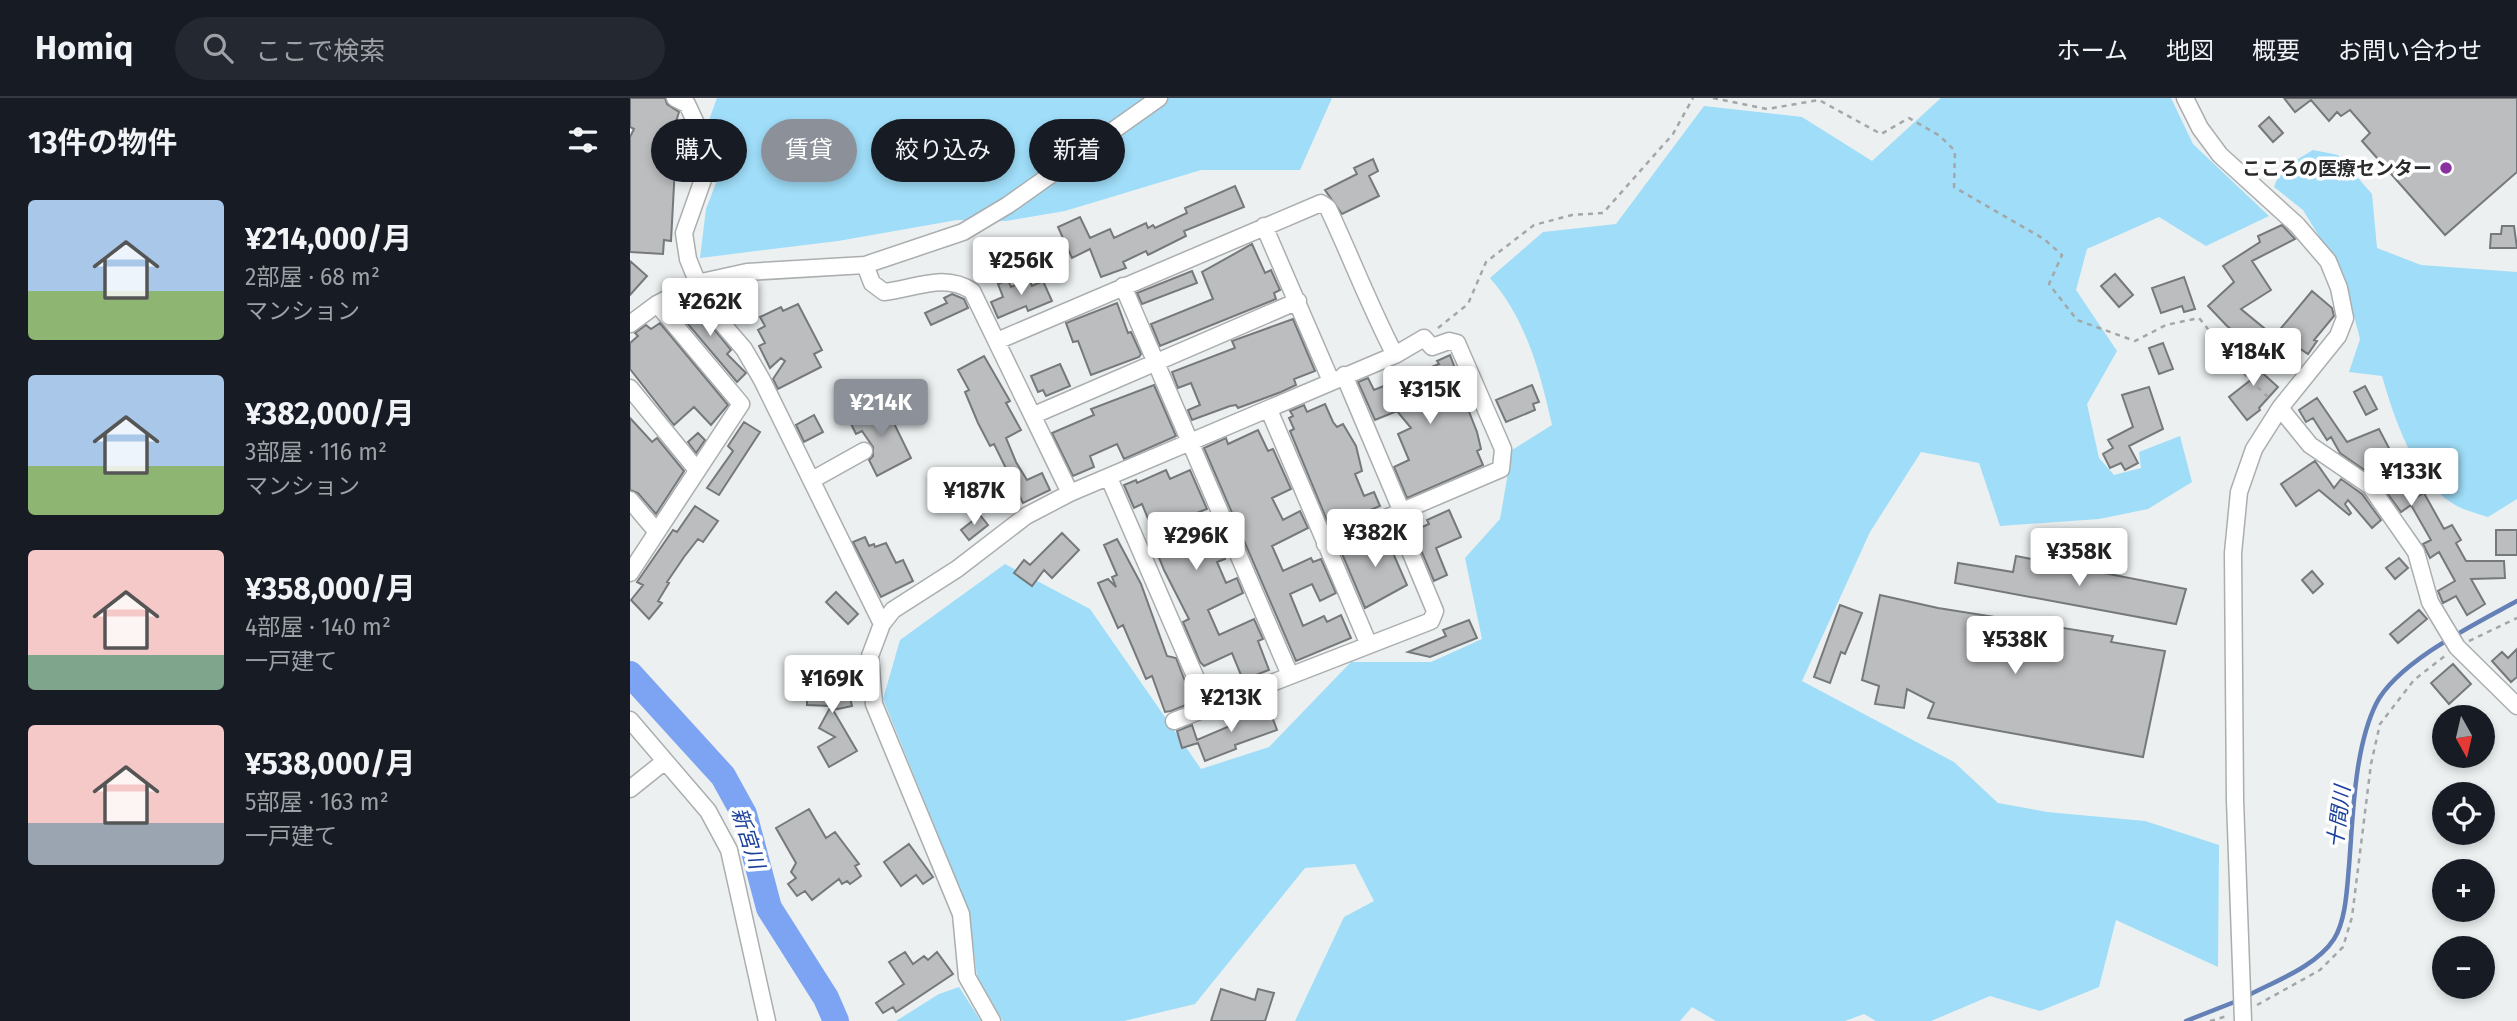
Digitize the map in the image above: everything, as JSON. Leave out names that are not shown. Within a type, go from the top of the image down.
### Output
[{"type":"street","points":[[675,98],[687,104],[706,145],[706,171],[684,233],[688,259],[697,283],[707,306],[744,349],[882,624]]},
{"type":"street","points":[[630,324],[657,304],[697,283],[747,272],[864,265],[963,232],[1008,205],[1159,98]]},
{"type":"street","points":[[2185,98],[2200,128],[2220,155],[2297,225],[2328,261],[2339,288],[2345,318],[2337,337],[2280,408],[2253,449],[2239,492],[2233,553],[2241,1016]]},
{"type":"street","points":[[997,341],[1310,205],[1321,203],[1328,208],[1358,272],[1363,293],[1395,355]]},
{"type":"street","points":[[1174,721],[1431,621],[1435,611],[1398,513],[1338,378],[1298,301],[1264,226]]},
{"type":"street","points":[[864,265],[872,282],[884,292],[943,280],[961,284],[972,291],[1070,493]]},
{"type":"street","points":[[1123,286],[1290,675]]},
{"type":"street","points":[[1034,415],[1298,301]]},
{"type":"street","points":[[630,573],[741,404],[657,304]]},
{"type":"street","points":[[992,1021],[967,977],[961,914],[874,704],[870,656],[882,624],[893,610],[957,569],[1026,516],[1070,493],[1395,355],[1424,338],[1432,347],[1449,341],[1457,343],[1503,449],[1501,469],[1325,544]]},
{"type":"street","points":[[630,387],[697,470]]},
{"type":"street","points":[[2280,408],[2310,445],[2370,486],[2416,552],[2430,602],[2457,647],[2517,706]]},
{"type":"street","points":[[1269,410],[1369,645]]},
{"type":"street","points":[[812,480],[864,451]]},
{"type":"street","points":[[1109,478],[1208,706]]},
{"type":"street","points":[[630,500],[657,532]]},
{"type":"street","points":[[630,720],[708,811],[729,850],[767,1021]]},
{"type":"street","points":[[630,789],[665,761]]},
{"type":"path","points":[[1424,338],[1468,304],[1486,262],[1534,225],[1573,215],[1603,213],[1673,134],[1693,98]]},
{"type":"path","points":[[1713,98],[1767,109],[1819,100],[1881,134],[1909,118],[1940,136],[1955,151],[1954,187],[2044,239],[2062,255],[2049,284],[2077,320],[2135,341],[2166,325],[2199,318],[2247,377],[2280,408]]},
{"type":"path","points":[[2210,1021],[2241,1016],[2320,970],[2343,947],[2352,917],[2371,764],[2380,724],[2414,680],[2457,647],[2517,618]]},
{"type":"shaded area","points":[[717,98],[1332,98],[1300,170],[1201,170],[1065,211],[1006,221],[957,220],[838,241],[700,258],[706,209],[716,182],[747,182],[747,119],[709,119]]},
{"type":"shaded area","points":[[1941,98],[2171,98],[2193,144],[2269,216],[2206,246],[2159,217],[2087,249],[2076,290],[2117,351],[2087,404],[2099,458],[2114,475],[2141,468],[2139,452],[2180,436],[2192,482],[2148,509],[2099,519],[2000,526],[1979,463],[1921,452],[1870,532],[1802,681],[1954,762],[1998,803],[2047,812],[2145,821],[2219,845],[2218,967],[2116,920],[2099,987],[2040,1011],[1990,996],[1931,1021],[1876,1021],[1864,1014],[1845,1021],[1716,1021],[1692,1007],[1680,1021],[1295,1021],[1344,917],[1374,901],[1355,864],[1305,868],[1195,1004],[1124,1021],[1003,1021],[977,976],[969,911],[883,699],[900,640],[1005,564],[1090,609],[1201,769],[1269,747],[1351,662],[1431,662],[1482,639],[1465,558],[1500,519],[1512,450],[1552,425],[1530,347],[1513,311],[1490,278],[1543,232],[1616,224],[1704,106],[1802,117],[1872,161]]},
{"type":"shaded area","points":[[2313,150],[2338,155],[2372,194],[2377,248],[2421,265],[2517,272],[2517,499],[2488,517],[2456,505],[2439,493],[2427,479],[2399,428],[2382,376],[2349,372],[2360,339],[2344,277],[2303,210],[2274,187],[2281,169]]},
{"type":"shaded area","points":[[959,987],[981,1021],[896,1021],[939,994]]},
{"type":"building","points":[[630,98],[665,98],[667,104],[679,112],[677,119],[651,119],[651,182],[674,182],[671,241],[664,240],[663,254],[630,252],[630,137],[634,129],[630,127]]},
{"type":"building","name":"こころの医療センター","points":[[2284,98],[2517,98],[2517,172],[2445,235],[2362,141],[2370,133],[2350,110],[2341,116],[2337,112],[2329,121],[2311,100],[2295,112]]},
{"type":"building","points":[[2269,117],[2283,133],[2273,142],[2259,126]]},
{"type":"building","points":[[1373,159],[1378,171],[1369,176],[1379,196],[1342,214],[1325,190],[1357,174],[1354,168]]},
{"type":"building","points":[[1235,186],[1244,207],[1184,231],[1186,236],[1148,255],[1146,251],[1123,262],[1126,268],[1101,277],[1090,249],[1072,258],[1058,227],[1080,217],[1090,238],[1110,229],[1114,238],[1146,223],[1148,228],[1153,225],[1155,228],[1187,213],[1185,208]]},
{"type":"building","points":[[2282,225],[2295,239],[2252,261],[2271,290],[2241,309],[2270,333],[2257,349],[2227,326],[2208,306],[2234,282],[2223,266],[2260,242],[2258,236]]},
{"type":"building","points":[[2502,226],[2514,226],[2517,248],[2490,248],[2491,234],[2501,234]]},
{"type":"building","points":[[1252,244],[1265,273],[1271,270],[1280,290],[1274,293],[1276,299],[1160,346],[1151,324],[1213,299],[1202,272]]},
{"type":"building","points":[[630,261],[647,276],[630,295]]},
{"type":"building","points":[[1192,271],[1197,283],[1142,304],[1137,293]]},
{"type":"building","points":[[2115,274],[2133,295],[2119,307],[2101,286]]},
{"type":"building","points":[[2184,277],[2195,309],[2184,312],[2182,306],[2161,313],[2152,288]]},
{"type":"building","points":[[1029,279],[1032,286],[1043,281],[1052,301],[1028,311],[1026,306],[998,318],[991,302],[1003,297],[998,284],[1008,280],[1011,287]]},
{"type":"building","points":[[2312,291],[2332,308],[2334,316],[2314,340],[2317,341],[2308,354],[2277,333]]},
{"type":"building","points":[[952,294],[964,299],[968,308],[931,325],[925,313],[947,303],[944,298]]},
{"type":"building","points":[[690,299],[731,350],[727,354],[746,373],[737,382],[676,310]]},
{"type":"building","points":[[1117,303],[1128,333],[1131,332],[1141,354],[1091,375],[1078,341],[1073,342],[1066,323]]},
{"type":"building","points":[[798,304],[822,350],[814,354],[821,367],[778,389],[773,379],[785,361],[781,358],[770,368],[759,346],[765,343],[758,330],[765,326],[760,317],[781,307],[783,311]]},
{"type":"building","points":[[1293,319],[1315,371],[1294,379],[1296,385],[1281,392],[1238,408],[1236,405],[1230,406],[1192,420],[1188,410],[1200,405],[1191,383],[1178,388],[1172,372],[1235,348],[1232,341]]},
{"type":"building","points":[[660,323],[728,405],[711,425],[694,407],[674,425],[630,369],[630,343],[638,336],[635,333],[646,325],[651,329]]},
{"type":"building","points":[[2163,343],[2173,369],[2159,374],[2149,348]]},
{"type":"building","points":[[2255,351],[2265,363],[2258,369],[2278,387],[2260,410],[2247,420],[2229,397],[2252,379],[2239,365]]},
{"type":"building","points":[[1450,355],[1470,408],[1468,409],[1481,449],[1477,451],[1483,465],[1407,498],[1394,467],[1409,460],[1398,434],[1411,428],[1397,411],[1375,420],[1358,382],[1368,378],[1374,390],[1439,364],[1437,361]]},
{"type":"building","points":[[984,356],[1010,401],[1006,403],[1021,430],[1006,438],[1016,462],[1027,480],[1042,473],[1050,490],[1023,503],[994,444],[990,446],[978,423],[965,392],[969,390],[958,370]]},
{"type":"building","points":[[1060,364],[1070,386],[1046,396],[1043,390],[1038,392],[1031,376]]},
{"type":"building","points":[[1154,385],[1176,436],[1124,459],[1117,444],[1090,456],[1094,467],[1073,476],[1052,433],[1094,415],[1091,409]]},
{"type":"building","points":[[1532,385],[1539,402],[1533,404],[1535,410],[1506,422],[1496,400]]},
{"type":"building","points":[[2365,386],[2377,409],[2366,415],[2354,392]]},
{"type":"building","points":[[2149,387],[2163,429],[2129,446],[2138,463],[2125,470],[2121,463],[2110,468],[2103,454],[2113,448],[2108,440],[2133,427],[2122,395]]},
{"type":"building","points":[[2317,398],[2347,442],[2379,429],[2415,498],[2424,493],[2444,529],[2452,525],[2461,540],[2456,543],[2466,561],[2504,561],[2505,578],[2471,579],[2485,604],[2467,615],[2456,596],[2443,603],[2438,591],[2455,581],[2439,552],[2430,558],[2423,544],[2431,540],[2411,505],[2401,512],[2376,478],[2340,453],[2331,437],[2327,440],[2313,418],[2306,422],[2299,410]]},
{"type":"building","points":[[1325,404],[1333,422],[1337,427],[1343,424],[1356,446],[1362,471],[1355,474],[1364,496],[1374,492],[1380,506],[1346,520],[1347,523],[1331,530],[1290,431],[1294,429],[1289,418],[1293,416],[1290,411],[1304,405],[1307,412]]},
{"type":"building","points":[[875,405],[881,417],[889,413],[911,458],[877,476],[869,460],[873,456],[873,447],[862,431],[856,434],[848,418]]},
{"type":"building","points":[[814,415],[823,432],[804,442],[796,425]]},
{"type":"building","points":[[630,418],[652,442],[657,438],[684,471],[656,514],[638,493],[630,490]]},
{"type":"building","points":[[744,422],[760,432],[719,495],[707,488],[733,451],[728,446]]},
{"type":"building","points":[[1258,430],[1268,451],[1273,449],[1291,489],[1272,498],[1283,520],[1300,511],[1308,528],[1272,546],[1283,571],[1311,558],[1313,562],[1321,559],[1336,593],[1320,601],[1312,584],[1290,594],[1303,626],[1324,616],[1327,622],[1341,615],[1351,638],[1296,661],[1204,448],[1226,438],[1228,444]]},
{"type":"building","points":[[698,433],[705,440],[696,453],[688,442]]},
{"type":"building","points":[[2315,461],[2334,488],[2341,479],[2362,494],[2381,520],[2372,528],[2348,500],[2345,504],[2351,513],[2349,515],[2319,490],[2296,506],[2281,484]]},
{"type":"building","points":[[1166,470],[1170,479],[1190,470],[1207,509],[1171,523],[1184,552],[1216,539],[1225,559],[1217,562],[1226,583],[1237,578],[1243,593],[1208,610],[1219,635],[1254,619],[1263,639],[1258,641],[1269,670],[1243,680],[1232,653],[1204,666],[1200,662],[1183,622],[1189,619],[1164,570],[1154,545],[1158,543],[1142,504],[1134,508],[1124,485],[1136,480],[1137,483]]},
{"type":"building","points":[[695,506],[718,521],[703,542],[698,539],[684,557],[667,582],[669,583],[658,601],[662,603],[649,619],[631,600],[643,585],[637,582],[673,530],[677,532]]},
{"type":"building","points":[[1449,510],[1461,537],[1436,548],[1447,575],[1434,581],[1413,531],[1429,524],[1427,520]]},
{"type":"building","points":[[980,515],[988,525],[969,540],[961,530]]},
{"type":"building","points":[[2496,530],[2517,530],[2517,555],[2496,555]]},
{"type":"building","points":[[1062,533],[1079,550],[1052,578],[1044,570],[1032,586],[1014,573],[1024,560],[1030,565]]},
{"type":"building","points":[[1389,533],[1398,551],[1393,553],[1407,585],[1365,608],[1340,549],[1348,546],[1350,551]]},
{"type":"building","points":[[865,537],[869,546],[886,543],[896,563],[903,560],[913,581],[881,597],[853,542]]},
{"type":"building","points":[[1117,539],[1141,584],[1167,656],[1176,658],[1193,702],[1171,711],[1165,712],[1152,676],[1146,679],[1123,625],[1118,628],[1098,583],[1108,579],[1116,587],[1112,577],[1117,575],[1104,545]]},
{"type":"building","points":[[2016,556],[2186,589],[2176,624],[1955,583],[1958,563],[2013,572]]},
{"type":"building","points":[[2399,558],[2408,568],[2395,579],[2386,568]]},
{"type":"building","points":[[2312,571],[2323,584],[2313,593],[2302,580]]},
{"type":"building","points":[[836,592],[858,614],[848,624],[826,602]]},
{"type":"building","points":[[1880,595],[1938,608],[2113,636],[2111,642],[2165,651],[2143,757],[1928,718],[1934,703],[1907,689],[1904,708],[1875,704],[1879,686],[1862,680]]},
{"type":"building","points":[[1840,605],[1862,613],[1845,654],[1841,652],[1830,683],[1814,677]]},
{"type":"building","points":[[2419,610],[2427,619],[2398,643],[2390,634]]},
{"type":"building","points":[[1469,620],[1477,638],[1430,657],[1408,652],[1446,636],[1443,630]]},
{"type":"building","points":[[2517,649],[2517,677],[2511,682],[2492,661],[2502,652],[2508,658]]},
{"type":"building","points":[[828,663],[830,671],[835,670],[838,687],[847,685],[852,706],[833,710],[857,751],[829,767],[818,747],[835,737],[819,728],[831,706],[807,705],[807,691],[822,691],[817,665]]},
{"type":"building","points":[[2453,664],[2471,684],[2449,704],[2431,683]]},
{"type":"building","points":[[1268,706],[1277,730],[1235,745],[1236,749],[1205,761],[1198,743],[1182,748],[1177,731],[1192,725],[1197,740],[1237,723],[1235,718]]},
{"type":"building","points":[[809,809],[826,838],[835,832],[859,864],[855,866],[861,876],[850,884],[847,881],[842,884],[839,879],[812,900],[805,891],[797,896],[788,884],[796,878],[791,872],[796,863],[776,828]]},
{"type":"building","points":[[909,844],[933,877],[923,884],[916,875],[901,886],[884,862]]},
{"type":"building","points":[[905,952],[913,964],[924,956],[928,960],[937,952],[953,974],[896,1012],[893,1007],[883,1013],[876,1003],[904,984],[889,962]]},
{"type":"building","points":[[1221,989],[1255,1000],[1258,989],[1274,993],[1265,1021],[1211,1021]]},
{"type":"waterway","name":"十間川","points":[[2245,997],[2305,966],[2326,949],[2338,931],[2347,894],[2353,805],[2363,741],[2376,704],[2386,688],[2401,673],[2439,645],[2517,601]]},
{"type":"waterway","name":"新宮川","points":[[630,674],[723,776],[744,814],[769,908],[826,998],[836,1021]]},
{"type":"waterway","name":"十間川","points":[[2186,1021],[2237,1001]]},
{"type":"place","name":"こころの医療センター","points":[[2446,168]]}]
